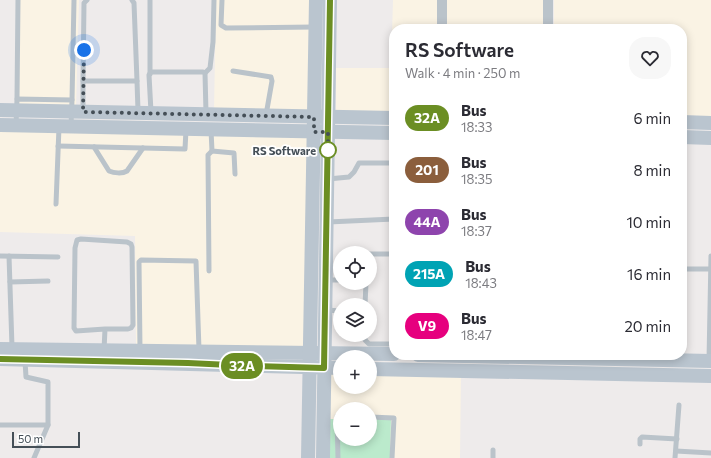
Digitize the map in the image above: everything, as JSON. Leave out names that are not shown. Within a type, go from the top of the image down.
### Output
[{"type":"street","points":[[308,458],[316,0]]},
{"type":"street","points":[[330,0],[324,368],[333,411]]},
{"type":"street","points":[[442,0],[442,24]]},
{"type":"street","points":[[548,0],[548,24]]},
{"type":"street","points":[[0,110],[17,105],[144,113],[389,118]]},
{"type":"street","points":[[687,122],[711,123]]},
{"type":"street","points":[[0,125],[389,133]]},
{"type":"street","points":[[687,137],[711,138]]},
{"type":"street","points":[[6,349],[30,356],[310,353],[389,354]]},
{"type":"street","points":[[0,359],[104,351],[140,351],[310,368],[333,368]]},
{"type":"street","points":[[661,360],[710,361]]},
{"type":"street","points":[[377,369],[711,376]]},
{"type":"street","points":[[323,458],[333,420]]},
{"type":"lane","points":[[16,126],[18,0]]},
{"type":"lane","points":[[74,0],[75,108]]},
{"type":"lane","points":[[56,204],[58,146],[65,126],[75,108],[83,81],[84,3],[87,0]]},
{"type":"lane","points":[[132,0],[134,3],[137,81],[144,113]]},
{"type":"lane","points":[[144,113],[150,74],[150,0]]},
{"type":"lane","points":[[206,114],[205,73],[210,68],[213,42],[214,0]]},
{"type":"lane","points":[[222,0],[221,25],[226,28],[315,27]]},
{"type":"lane","points":[[150,74],[151,72],[205,73]]},
{"type":"lane","points":[[233,72],[271,77],[272,81],[266,116]]},
{"type":"lane","points":[[83,81],[137,81]]},
{"type":"lane","points":[[58,146],[185,148],[186,129]]},
{"type":"lane","points":[[209,271],[208,156],[212,151],[211,130]]},
{"type":"lane","points":[[94,147],[109,171],[113,173],[127,171],[143,148]]},
{"type":"lane","points":[[212,151],[234,153],[234,174]]},
{"type":"lane","points":[[327,179],[349,177],[359,163],[389,162]]},
{"type":"lane","points":[[327,222],[389,219]]},
{"type":"lane","points":[[77,240],[127,242],[131,244],[132,247],[132,325],[128,330],[105,329],[76,331],[74,328],[74,248],[77,240]]},
{"type":"lane","points":[[377,254],[389,254]]},
{"type":"lane","points":[[0,256],[58,257]]},
{"type":"lane","points":[[6,349],[10,282],[9,256]]},
{"type":"lane","points":[[710,361],[711,256]]},
{"type":"lane","points":[[140,351],[139,262],[141,260],[196,261],[192,355]]},
{"type":"lane","points":[[687,269],[711,269]]},
{"type":"lane","points":[[326,280],[333,280]]},
{"type":"lane","points":[[10,282],[48,281]]},
{"type":"lane","points":[[326,310],[333,310]]},
{"type":"lane","points":[[104,351],[105,329]]},
{"type":"lane","points":[[367,342],[369,344],[389,344]]},
{"type":"lane","points":[[30,356],[26,377],[48,382],[48,425],[34,458]]},
{"type":"lane","points":[[675,458],[679,405]]},
{"type":"lane","points":[[377,417],[394,418],[392,458]]},
{"type":"lane","points":[[0,425],[48,425]]},
{"type":"lane","points":[[640,444],[640,438],[642,437],[677,439]]},
{"type":"lane","points":[[337,446],[338,458]]},
{"type":"lane","points":[[493,450],[493,458]]},
{"type":"lane","points":[[676,451],[711,453]]},
{"type":"shaded area","points":[[16,0],[79,0],[76,108],[16,107]]},
{"type":"shaded area","points":[[216,0],[310,0],[310,113],[214,110]]},
{"type":"shaded area","points":[[393,0],[546,0],[546,24],[392,24]]},
{"type":"shaded area","points":[[554,0],[711,0],[711,119],[687,119],[687,24],[554,24]]},
{"type":"shaded area","points":[[336,68],[389,68],[389,114],[336,113]]},
{"type":"shaded area","points":[[0,129],[310,135],[308,351],[136,346],[135,236],[0,232]]},
{"type":"shaded area","points":[[328,373],[333,373],[333,394],[377,394],[377,373],[461,375],[460,458],[325,458]]},
{"type":"green space","points":[[330,419],[333,419],[333,446],[377,446],[377,419],[391,419],[390,458],[329,458]]},
{"type":"bus line","name":"32A","points":[[0,359],[188,363],[324,368],[330,0]]},
{"type":"place","name":"RS Software","points":[[328,150]]},
{"type":"route","points":[[84,50],[83,112],[314,117],[314,132],[328,132],[328,150]]}]
